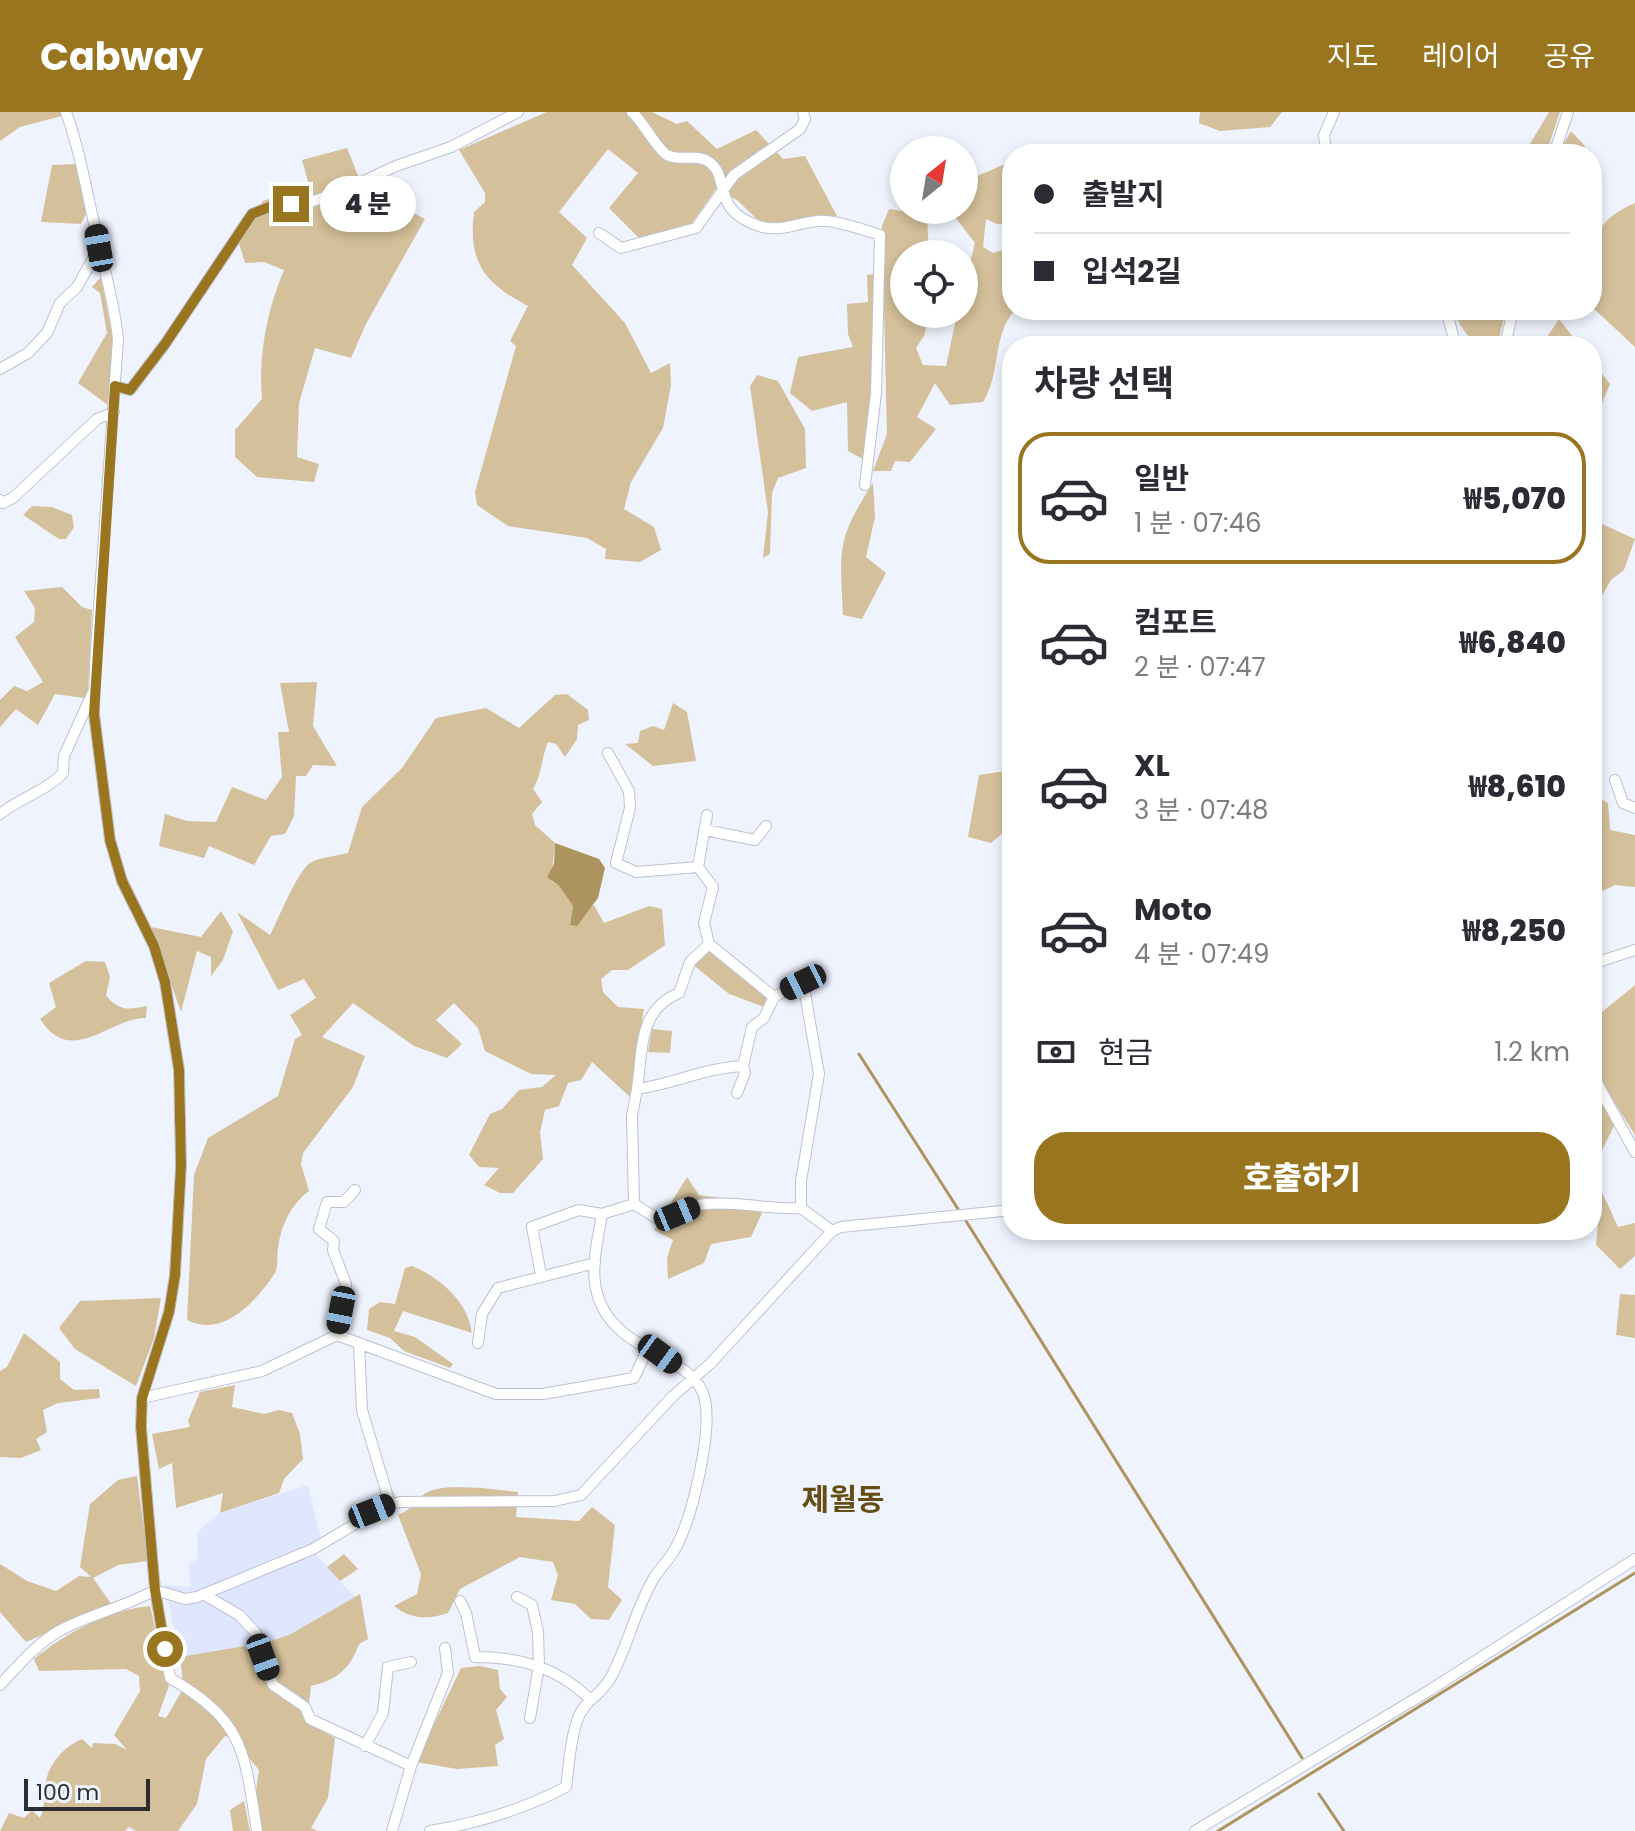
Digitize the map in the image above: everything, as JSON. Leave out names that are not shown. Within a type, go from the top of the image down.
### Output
[{"type":"street","points":[[66,112],[88,185],[99,248],[113,294],[118,339],[96,727],[110,840],[122,881],[154,946],[165,982],[179,1070],[181,1166],[175,1275],[169,1312],[142,1398],[143,1460],[155,1590],[170,1678],[220,1714],[241,1745],[257,1831]]},
{"type":"street","points":[[115,386],[130,390],[165,344],[252,214],[272,206],[310,202],[338,193],[396,166],[451,147],[518,112]]},
{"type":"street","points":[[632,112],[649,128],[656,146],[669,156],[697,157],[711,162],[721,178],[720,191],[730,209],[759,226],[788,230],[824,220],[880,235],[876,393],[865,485]]},
{"type":"street","points":[[599,233],[621,248],[696,228],[734,175],[800,129],[805,119],[803,112]]},
{"type":"street","points":[[1325,144],[1324,135],[1334,112]]},
{"type":"street","points":[[1557,144],[1568,112]]},
{"type":"street","points":[[0,369],[28,353],[47,333],[60,303],[77,287],[99,248]]},
{"type":"street","points":[[1,504],[97,419],[114,412]]},
{"type":"street","points":[[0,814],[22,797],[54,783],[63,773],[68,745],[96,687]]},
{"type":"street","points":[[608,753],[629,791],[630,808],[616,863],[636,872],[698,867]]},
{"type":"street","points":[[1615,780],[1623,803],[1635,808]]},
{"type":"street","points":[[707,815],[698,867],[713,887],[704,923],[709,944],[774,997]]},
{"type":"street","points":[[705,830],[755,840],[766,826]]},
{"type":"street","points":[[634,1204],[632,1116],[648,1021],[655,1007],[679,993],[690,962],[709,944]]},
{"type":"street","points":[[1602,961],[1635,950]]},
{"type":"street","points":[[737,1093],[745,1073],[743,1066],[752,1027],[764,1018],[774,997],[803,982],[819,1074],[801,1181],[801,1208]]},
{"type":"street","points":[[637,1089],[662,1085],[712,1068],[743,1066]]},
{"type":"street","points":[[1602,1092],[1635,1152]]},
{"type":"street","points":[[337,1335],[346,1284],[333,1250],[334,1241],[319,1229],[327,1202],[344,1202],[355,1190]]},
{"type":"street","points":[[541,1275],[532,1227],[579,1210],[602,1214],[634,1204],[658,1219],[701,1204],[752,1205],[775,1210],[801,1208],[832,1231]]},
{"type":"street","points":[[0,1685],[27,1656],[60,1631],[133,1603],[155,1590],[185,1599],[203,1594],[313,1549],[372,1511],[390,1504],[555,1501],[581,1495],[832,1231],[841,1227],[1002,1211]]},
{"type":"street","points":[[430,1831],[475,1824],[528,1807],[566,1787],[577,1720],[589,1698],[609,1680],[654,1578],[677,1546],[696,1496],[705,1400],[694,1379],[614,1325],[597,1294],[595,1263],[602,1214]]},
{"type":"street","points":[[478,1343],[482,1314],[498,1288],[595,1263]]},
{"type":"street","points":[[142,1398],[262,1371],[337,1335],[496,1394],[520,1395],[634,1378],[647,1350]]},
{"type":"street","points":[[359,1344],[362,1410],[390,1504]]},
{"type":"street","points":[[1195,1831],[1430,1690],[1635,1559]]},
{"type":"street","points":[[203,1594],[239,1615],[256,1633],[273,1685],[305,1707],[310,1719],[411,1766]]},
{"type":"street","points":[[517,1597],[532,1605],[539,1666],[530,1718]]},
{"type":"street","points":[[460,1601],[466,1613],[475,1657],[506,1657],[539,1666],[569,1679],[589,1698]]},
{"type":"street","points":[[392,1831],[411,1766],[448,1673],[445,1648]]},
{"type":"street","points":[[365,1746],[383,1713],[388,1667],[411,1662]]},
{"type":"shaded area","points":[[0,112],[60,112],[62,116],[20,127],[0,141]]},
{"type":"shaded area","points":[[547,112],[652,112],[677,124],[687,121],[717,149],[756,130],[783,159],[805,156],[837,216],[811,218],[785,227],[761,223],[737,200],[716,189],[692,223],[640,239],[609,208],[638,173],[608,149],[559,212],[587,238],[572,265],[625,323],[651,373],[670,363],[671,385],[663,428],[631,482],[624,509],[654,527],[661,550],[640,562],[605,559],[606,549],[587,538],[508,526],[477,505],[475,492],[516,346],[510,341],[528,306],[500,289],[482,269],[477,258],[474,212],[485,202],[485,193],[459,150]]},
{"type":"shaded area","points":[[1200,112],[1282,112],[1270,127],[1220,131],[1199,123]]},
{"type":"shaded area","points":[[1549,112],[1560,112],[1549,144],[1530,144]]},
{"type":"shaded area","points":[[1571,131],[1583,144],[1564,144]]},
{"type":"shaded area","points":[[347,148],[359,178],[339,203],[382,181],[390,201],[425,219],[366,324],[351,358],[315,348],[299,403],[297,457],[319,464],[314,482],[257,477],[235,457],[235,430],[262,399],[261,366],[265,333],[284,270],[264,262],[245,263],[237,237],[263,201],[309,185],[302,160]]},
{"type":"shaded area","points":[[77,164],[88,210],[81,224],[41,222],[52,165]]},
{"type":"shaded area","points":[[1002,165],[1002,224],[986,219],[983,247],[993,253],[1002,250],[1002,320],[1008,320],[989,391],[983,402],[950,405],[935,383],[917,417],[936,429],[910,462],[895,461],[891,471],[873,471],[887,434],[882,226],[889,209],[890,224],[927,224],[928,240],[890,240],[890,328],[926,328],[916,348],[923,365],[946,366],[954,328],[978,328],[978,240],[973,240],[960,224],[978,224],[978,176]]},
{"type":"shaded area","points":[[1635,203],[1635,347],[1602,316],[1602,228],[1618,212]]},
{"type":"shaded area","points":[[876,274],[874,372],[863,459],[848,451],[847,402],[812,411],[790,393],[798,357],[853,347],[848,334],[847,304],[868,302],[867,275]]},
{"type":"shaded area","points":[[101,277],[113,340],[108,405],[78,383],[107,333],[100,293],[92,287]]},
{"type":"shaded area","points":[[1458,320],[1504,320],[1500,336],[1469,336]]},
{"type":"shaded area","points":[[1560,320],[1572,336],[1548,336]]},
{"type":"shaded area","points":[[1602,374],[1610,384],[1602,403]]},
{"type":"shaded area","points":[[757,375],[778,381],[805,429],[806,468],[778,478],[772,493],[770,554],[763,558],[768,512],[750,386]]},
{"type":"shaded area","points":[[873,483],[875,517],[866,557],[886,573],[862,619],[843,615],[841,559],[846,532]]},
{"type":"shaded area","points":[[32,506],[52,507],[72,515],[74,527],[66,539],[59,539],[23,515]]},
{"type":"shaded area","points":[[1602,524],[1635,539],[1624,570],[1611,580],[1602,596]]},
{"type":"shaded area","points":[[62,587],[82,607],[92,610],[88,691],[84,698],[55,694],[38,725],[16,709],[0,727],[0,700],[14,686],[27,691],[43,682],[15,637],[34,622],[35,608],[24,591]]},
{"type":"shaded area","points":[[317,682],[313,726],[337,766],[313,765],[306,776],[296,776],[294,816],[285,834],[271,836],[254,865],[209,846],[204,858],[159,846],[165,814],[187,821],[216,822],[232,787],[266,800],[282,777],[278,732],[289,732],[280,683]]},
{"type":"shaded area","points":[[567,694],[588,710],[589,720],[578,725],[577,739],[565,757],[556,744],[548,742],[533,789],[542,802],[532,814],[535,825],[555,843],[551,881],[559,886],[573,906],[570,924],[594,905],[604,923],[649,906],[662,909],[665,945],[628,970],[612,970],[601,979],[603,992],[618,1007],[644,1009],[630,1097],[592,1062],[581,1080],[568,1083],[559,1106],[545,1110],[540,1132],[543,1159],[513,1193],[500,1193],[484,1185],[499,1168],[479,1167],[469,1155],[490,1114],[502,1109],[519,1090],[542,1087],[556,1075],[531,1074],[485,1051],[478,1028],[454,1003],[436,1020],[462,1044],[447,1058],[414,1046],[353,1003],[322,1037],[365,1056],[353,1087],[303,1153],[301,1164],[309,1191],[297,1202],[284,1223],[275,1273],[249,1305],[226,1321],[201,1325],[187,1320],[194,1175],[208,1138],[278,1096],[295,1039],[302,1035],[290,1015],[316,998],[304,979],[278,990],[237,912],[270,935],[305,868],[318,859],[348,853],[362,807],[402,768],[436,718],[486,708],[519,728],[555,695]]},
{"type":"shaded area","points":[[673,703],[687,712],[696,761],[653,766],[625,744],[638,743],[640,731],[653,726],[664,730]]},
{"type":"shaded area","points":[[1002,772],[1002,834],[991,843],[968,837],[979,775]]},
{"type":"shaded area","points":[[1602,800],[1608,803],[1610,830],[1635,835],[1635,887],[1615,885],[1602,891]]},
{"type":"shaded area","points":[[555,843],[599,859],[605,868],[598,898],[577,926],[570,925],[573,906],[559,886],[547,877],[554,864]]},
{"type":"shaded area","points":[[221,911],[233,931],[223,960],[211,976],[211,957],[197,951],[181,1012],[151,927],[201,937]]},
{"type":"shaded area","points":[[712,940],[769,990],[764,1007],[729,994],[685,958]]},
{"type":"shaded area","points":[[86,961],[105,962],[110,977],[106,996],[125,1008],[147,1006],[146,1018],[132,1020],[78,1040],[65,1040],[52,1033],[40,1019],[56,1007],[49,983]]},
{"type":"shaded area","points":[[1635,985],[1635,1135],[1602,1080],[1604,1010]]},
{"type":"shaded area","points":[[652,1029],[672,1031],[670,1053],[648,1052]]},
{"type":"shaded area","points":[[1602,1101],[1615,1124],[1602,1152]]},
{"type":"shaded area","points":[[687,1177],[699,1195],[730,1199],[762,1213],[751,1237],[711,1244],[704,1263],[668,1279],[667,1258],[673,1240],[654,1230]]},
{"type":"shaded area","points":[[1602,1192],[1618,1227],[1635,1223],[1635,1256],[1620,1269],[1596,1245],[1596,1240],[1602,1240]]},
{"type":"shaded area","points":[[412,1266],[451,1292],[465,1311],[472,1333],[403,1311],[394,1331],[415,1337],[453,1364],[450,1368],[404,1351],[390,1338],[367,1330],[369,1309],[380,1302],[395,1304],[405,1268]]},
{"type":"shaded area","points":[[1620,1294],[1635,1295],[1635,1338],[1616,1335]]},
{"type":"shaded area","points":[[161,1298],[154,1338],[136,1386],[75,1349],[59,1328],[80,1301]]},
{"type":"shaded area","points":[[24,1333],[60,1362],[60,1379],[74,1390],[99,1389],[100,1398],[58,1403],[43,1410],[47,1432],[36,1439],[41,1450],[21,1458],[0,1457],[0,1371],[7,1367]]},
{"type":"shaded area","points":[[235,1385],[232,1407],[264,1414],[279,1410],[292,1413],[300,1434],[303,1459],[284,1479],[279,1493],[220,1513],[223,1493],[176,1508],[172,1463],[159,1469],[152,1434],[190,1427],[188,1421],[200,1392]]},
{"type":"shaded area","points":[[137,1476],[148,1561],[118,1565],[93,1578],[112,1605],[26,1642],[0,1612],[0,1564],[27,1581],[56,1591],[79,1576],[91,1577],[80,1567],[90,1504],[118,1480]]},
{"type":"shaded area","points":[[308,1485],[321,1539],[316,1555],[355,1597],[291,1634],[268,1642],[180,1657],[165,1585],[191,1587],[188,1566],[197,1559],[198,1531],[220,1513]]},
{"type":"shaded area","points":[[482,1488],[518,1492],[516,1517],[579,1521],[592,1507],[615,1525],[608,1587],[622,1600],[609,1620],[591,1619],[575,1604],[551,1600],[558,1575],[553,1562],[520,1557],[460,1589],[448,1613],[420,1617],[406,1614],[394,1606],[417,1594],[421,1574],[398,1515],[436,1489]]},
{"type":"shaded area","points":[[344,1554],[358,1569],[340,1581],[327,1567]]},
{"type":"shaded area","points":[[360,1594],[368,1639],[359,1644],[341,1672],[311,1686],[307,1722],[335,1738],[328,1798],[311,1828],[318,1831],[262,1831],[256,1790],[259,1770],[248,1757],[243,1741],[225,1736],[206,1759],[197,1804],[178,1831],[136,1831],[129,1827],[125,1831],[0,1831],[9,1813],[24,1818],[32,1810],[40,1818],[49,1772],[62,1752],[75,1742],[82,1739],[92,1748],[93,1743],[115,1744],[127,1750],[114,1735],[140,1691],[139,1676],[126,1669],[39,1671],[34,1659],[60,1640],[103,1618],[150,1606],[169,1686],[158,1716],[166,1718],[187,1682],[183,1683],[180,1657],[268,1642],[291,1634]]},
{"type":"shaded area","points":[[480,1666],[498,1670],[500,1689],[507,1697],[496,1710],[504,1739],[495,1745],[498,1766],[457,1769],[416,1762],[461,1668]]},
{"type":"shaded area","points":[[244,1801],[250,1831],[233,1831],[230,1810]]},
{"type":"waterway","points":[[859,1054],[958,1209]]},
{"type":"waterway","points":[[966,1221],[1302,1758]]},
{"type":"waterway","points":[[1218,1831],[1635,1573]]},
{"type":"waterway","points":[[1319,1794],[1344,1831]]},
{"type":"district","name":"제월동","points":[[843,1499]]},
{"type":"route","points":[[165,1649],[155,1590],[141,1427],[142,1398],[169,1312],[175,1275],[181,1166],[179,1070],[165,982],[154,946],[122,881],[110,840],[94,714],[115,386],[130,390],[165,344],[239,229],[252,214],[272,206],[291,204]]}]
